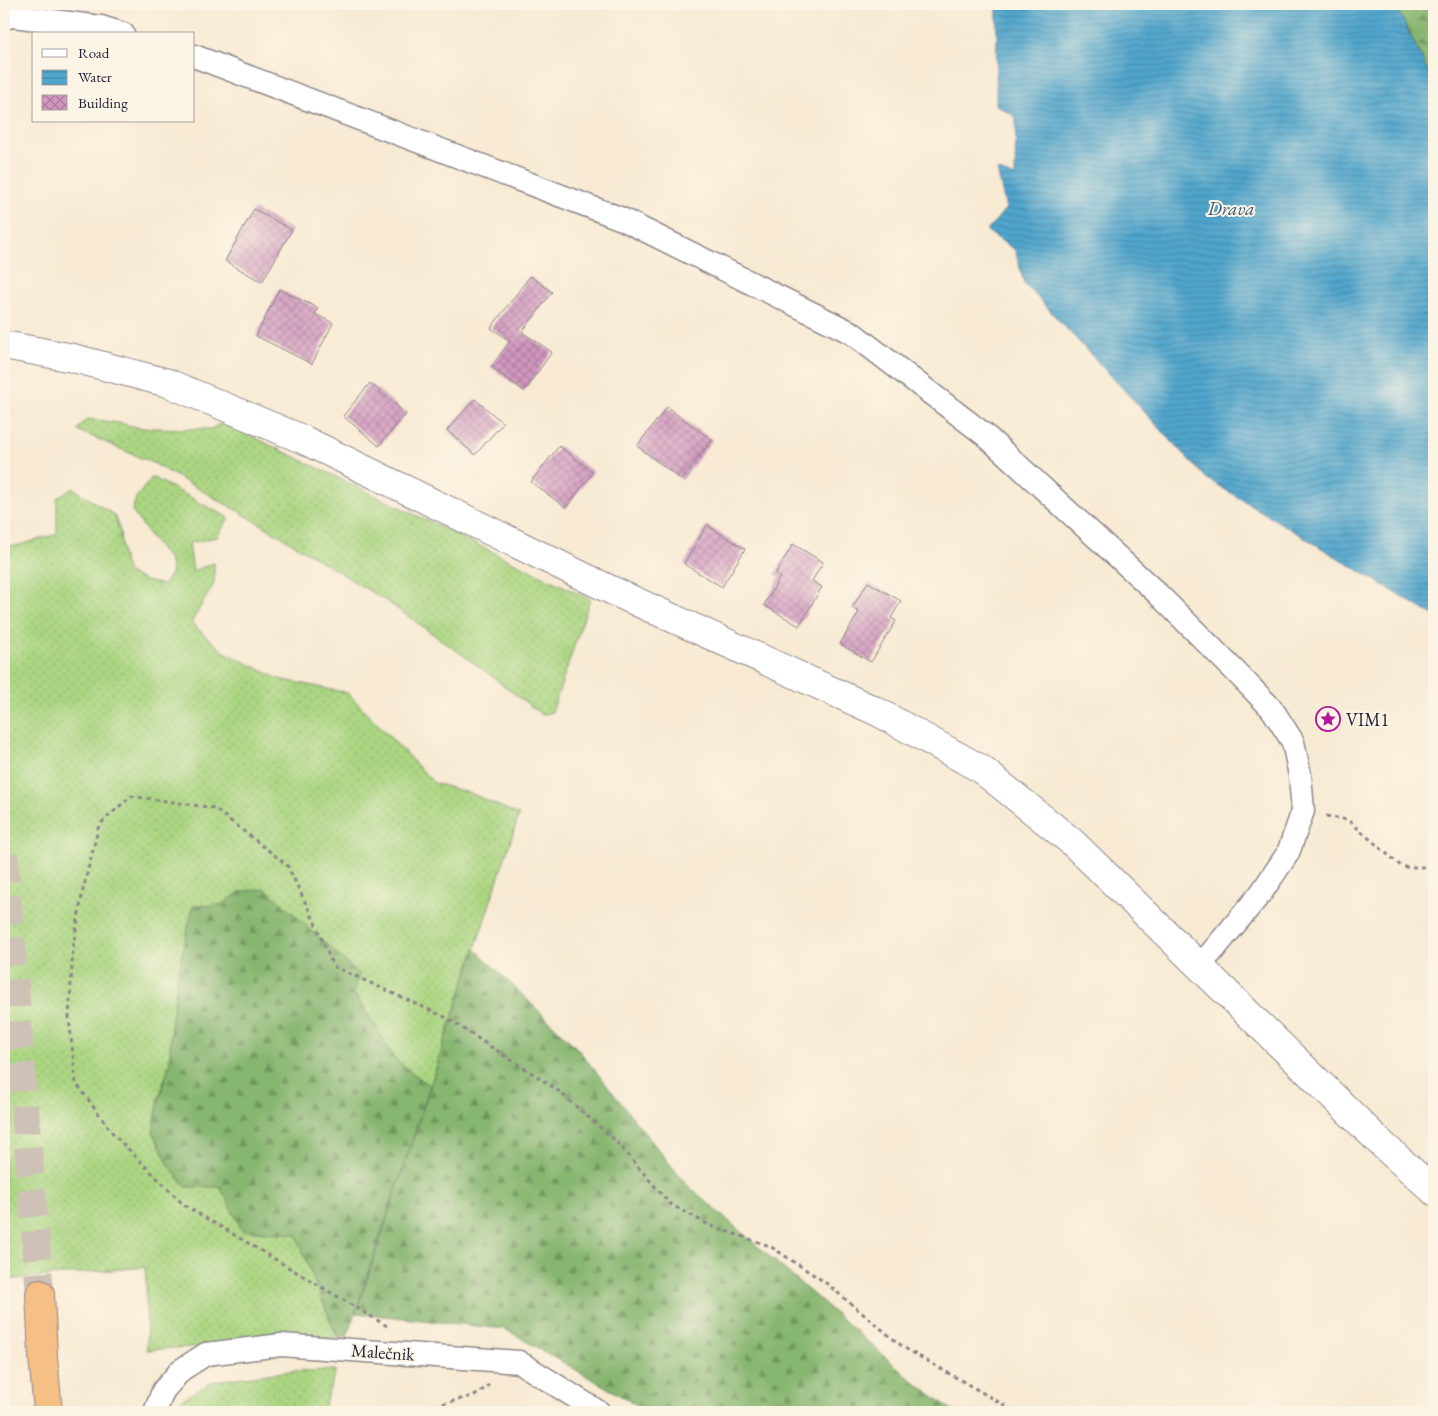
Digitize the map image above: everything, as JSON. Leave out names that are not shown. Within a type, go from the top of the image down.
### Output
[{"type":"highway","points":[[40,1294],[48,1412]]},
{"type":"street","points":[[4,18],[13,16],[101,27],[117,32]]},
{"type":"street","points":[[195,56],[622,219],[852,333],[985,435],[1158,594],[1272,709],[1293,742],[1300,775],[1303,812],[1288,853],[1262,893],[1211,953],[1199,964]]},
{"type":"street","points":[[4,345],[73,358],[168,383],[302,438],[611,590],[878,712],[981,769],[1072,842],[1384,1146],[1434,1191]]},
{"type":"street","name":"Malečnik","points":[[155,1412],[163,1391],[181,1370],[206,1354],[281,1344],[519,1362]]},
{"type":"street","points":[[519,1362],[599,1412]]},
{"type":"path","points":[[394,1330],[184,1205],[114,1134],[76,1084],[69,1018],[73,947],[83,890],[99,825],[131,796],[214,808],[287,865],[313,918],[333,966],[445,1017],[556,1088],[615,1140],[670,1204],[711,1226],[770,1246],[826,1283],[903,1347],[1016,1412]]},
{"type":"path","points":[[1303,812],[1348,820],[1402,867],[1434,867]]},
{"type":"path","points":[[412,1412],[476,1396],[519,1362]]},
{"type":"green space","points":[[1395,4],[1434,4],[1434,84]]},
{"type":"green space","points":[[87,419],[120,423],[140,428],[211,429],[220,424],[237,429],[590,599],[552,712],[542,715],[477,665],[389,603],[271,530],[155,464],[77,430]]},
{"type":"green space","points":[[152,477],[229,518],[217,537],[189,543],[193,571],[214,563],[214,584],[191,623],[223,651],[279,679],[348,693],[434,783],[470,793],[519,815],[430,1086],[395,1060],[354,994],[359,974],[240,892],[222,905],[193,907],[178,973],[171,1025],[170,1062],[159,1099],[153,1132],[221,1187],[242,1230],[296,1234],[337,1337],[147,1350],[145,1267],[4,1280],[4,547],[20,545],[57,534],[57,498],[73,488],[114,515],[120,531],[122,554],[128,573],[146,581],[164,585],[172,572],[169,559],[132,511],[136,498]]},
{"type":"green space","points":[[266,889],[359,974],[354,994],[395,1060],[430,1086],[347,1337],[337,1337],[296,1234],[242,1230],[221,1187],[186,1187],[169,1165],[153,1132],[159,1099],[170,1062],[171,1025],[178,973],[193,906],[222,905],[240,892]]},
{"type":"green space","points":[[475,949],[577,1048],[686,1184],[914,1382],[955,1412],[649,1412],[505,1329],[356,1313]]},
{"type":"green space","points":[[336,1370],[322,1412],[171,1412],[181,1400],[214,1381],[291,1371]]},
{"type":"water","name":"Drava","points":[[997,4],[1395,4],[1434,84],[1434,616],[1206,478],[1024,283],[1015,250],[987,231],[1006,208],[997,170],[1015,177],[1016,117],[996,105]]},
{"type":"building","points":[[254,209],[292,230],[262,282],[225,261]]},
{"type":"building","points":[[530,276],[552,292],[522,332],[552,352],[524,391],[491,367],[510,341],[491,328]]},
{"type":"building","points":[[279,289],[318,308],[315,314],[333,323],[312,364],[256,336]]},
{"type":"building","points":[[370,383],[406,414],[379,446],[343,416]]},
{"type":"building","points":[[475,399],[503,423],[475,455],[447,430]]},
{"type":"building","points":[[667,407],[712,440],[682,480],[637,446]]},
{"type":"building","points":[[559,446],[593,472],[566,508],[531,482]]},
{"type":"building","points":[[707,525],[745,549],[722,587],[684,564]]},
{"type":"building","points":[[793,544],[823,562],[812,581],[822,587],[799,626],[764,605],[780,577],[775,574]]},
{"type":"building","points":[[868,582],[901,601],[891,618],[896,621],[871,662],[840,644],[859,612],[852,608]]},
{"type":"tunnel","points":[[4,854],[40,1294]]},
{"type":"place","name":"VIM1","points":[[1328,719]]}]
